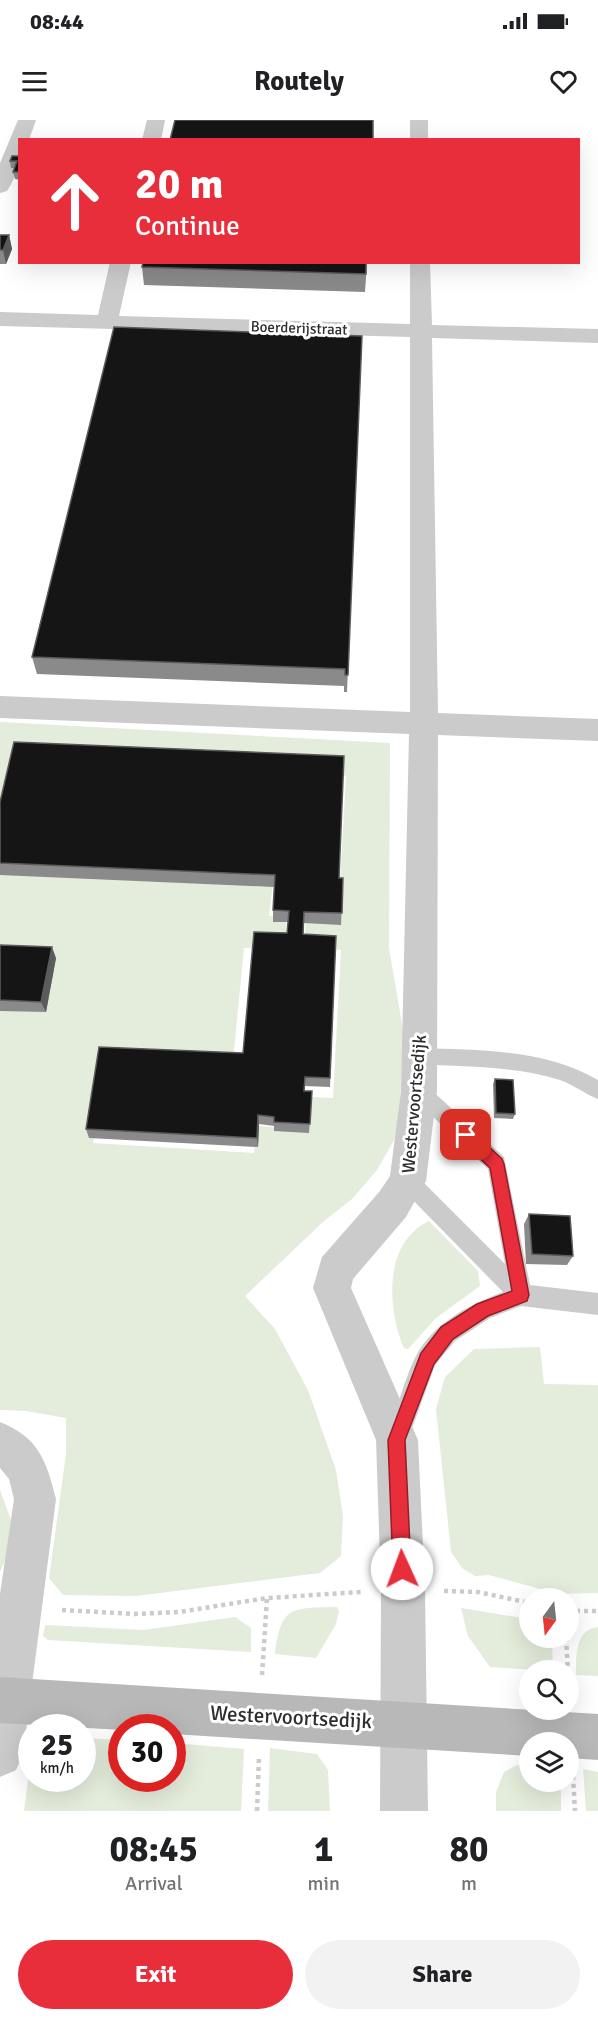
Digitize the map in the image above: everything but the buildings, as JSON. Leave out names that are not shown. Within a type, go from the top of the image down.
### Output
[{"type":"main road","name":"Westervoortsedijk","points":[[3,1700],[598,1737]]},
{"type":"street","points":[[20,138],[27,120]]},
{"type":"street","points":[[152,138],[156,120]]},
{"type":"street","points":[[419,120],[419,138]]},
{"type":"street","points":[[0,187],[18,142]]},
{"type":"street","points":[[0,195],[18,195]]},
{"type":"street","points":[[106,322],[120,264]]},
{"type":"street","name":"Westervoortsedijk","points":[[404,1811],[403,1590],[397,1440],[357,1341],[336,1301],[332,1287],[336,1270],[393,1204],[408,1181],[420,1073],[424,722],[420,264]]},
{"type":"street","name":"Boerderijstraat","points":[[0,319],[598,336]]},
{"type":"street","points":[[0,707],[598,730]]},
{"type":"street","points":[[0,1443],[20,1456],[29,1474],[35,1499],[21,1609],[3,1700],[0,1754]]},
{"type":"lane","points":[[420,1073],[516,1062],[572,1077],[598,1090]]},
{"type":"lane","points":[[420,1073],[497,1164],[521,1295]]},
{"type":"lane","points":[[408,1181],[521,1295]]},
{"type":"lane","points":[[397,1440],[427,1358],[447,1333],[483,1310],[521,1295],[598,1304]]},
{"type":"path","points":[[21,1609],[135,1614],[178,1612],[267,1598],[403,1590],[478,1592],[519,1601]]},
{"type":"path","points":[[579,1611],[598,1611]]},
{"type":"green space","points":[[0,722],[390,743],[389,948],[404,1036],[398,1133],[377,1170],[352,1199],[324,1221],[245,1296],[275,1329],[308,1390],[336,1470],[343,1516],[341,1556],[320,1573],[136,1596],[63,1595],[49,1578],[66,1454],[66,1418],[26,1411],[0,1410],[0,868],[273,882],[269,916],[287,917],[284,950],[244,948],[232,1071],[106,1064],[93,1143],[254,1153],[257,1126],[307,1129],[309,1097],[333,1098],[341,950],[304,947],[306,918],[338,920],[346,776],[15,760],[0,818]]},
{"type":"green space","points":[[429,1221],[478,1271],[480,1286],[436,1318],[408,1349],[404,1348],[394,1315],[393,1278],[396,1261],[403,1245],[414,1231]]},
{"type":"green space","points":[[540,1347],[544,1384],[598,1385],[598,1593],[579,1593],[579,1588],[537,1588],[489,1575],[475,1576],[462,1568],[451,1552],[436,1409],[445,1377],[474,1349]]},
{"type":"green space","points":[[0,1490],[11,1520],[6,1558],[0,1572]]},
{"type":"green space","points":[[337,1607],[339,1611],[336,1624],[316,1658],[275,1654],[281,1626],[291,1612],[299,1609]]},
{"type":"green space","points":[[461,1608],[519,1617],[519,1648],[552,1648],[553,1660],[519,1660],[519,1669],[490,1667],[468,1636]]},
{"type":"green space","points":[[235,1617],[251,1628],[251,1652],[48,1640],[43,1636],[45,1625],[144,1630]]},
{"type":"green space","points":[[598,1627],[598,1676],[579,1675],[578,1648],[581,1638],[590,1629]]},
{"type":"green space","points":[[96,1739],[108,1739],[108,1792],[186,1792],[186,1744],[244,1749],[241,1811],[24,1811],[26,1792],[96,1792]]},
{"type":"green space","points":[[270,1748],[317,1754],[328,1770],[330,1811],[268,1811]]},
{"type":"green space","points":[[519,1765],[519,1792],[561,1792],[561,1811],[496,1811],[496,1792],[504,1772]]},
{"type":"green space","points":[[583,1769],[598,1772],[598,1811],[586,1811]]},
{"type":"route","points":[[402,1569],[397,1440],[427,1358],[447,1333],[483,1310],[521,1295],[497,1164],[466,1135]]}]
